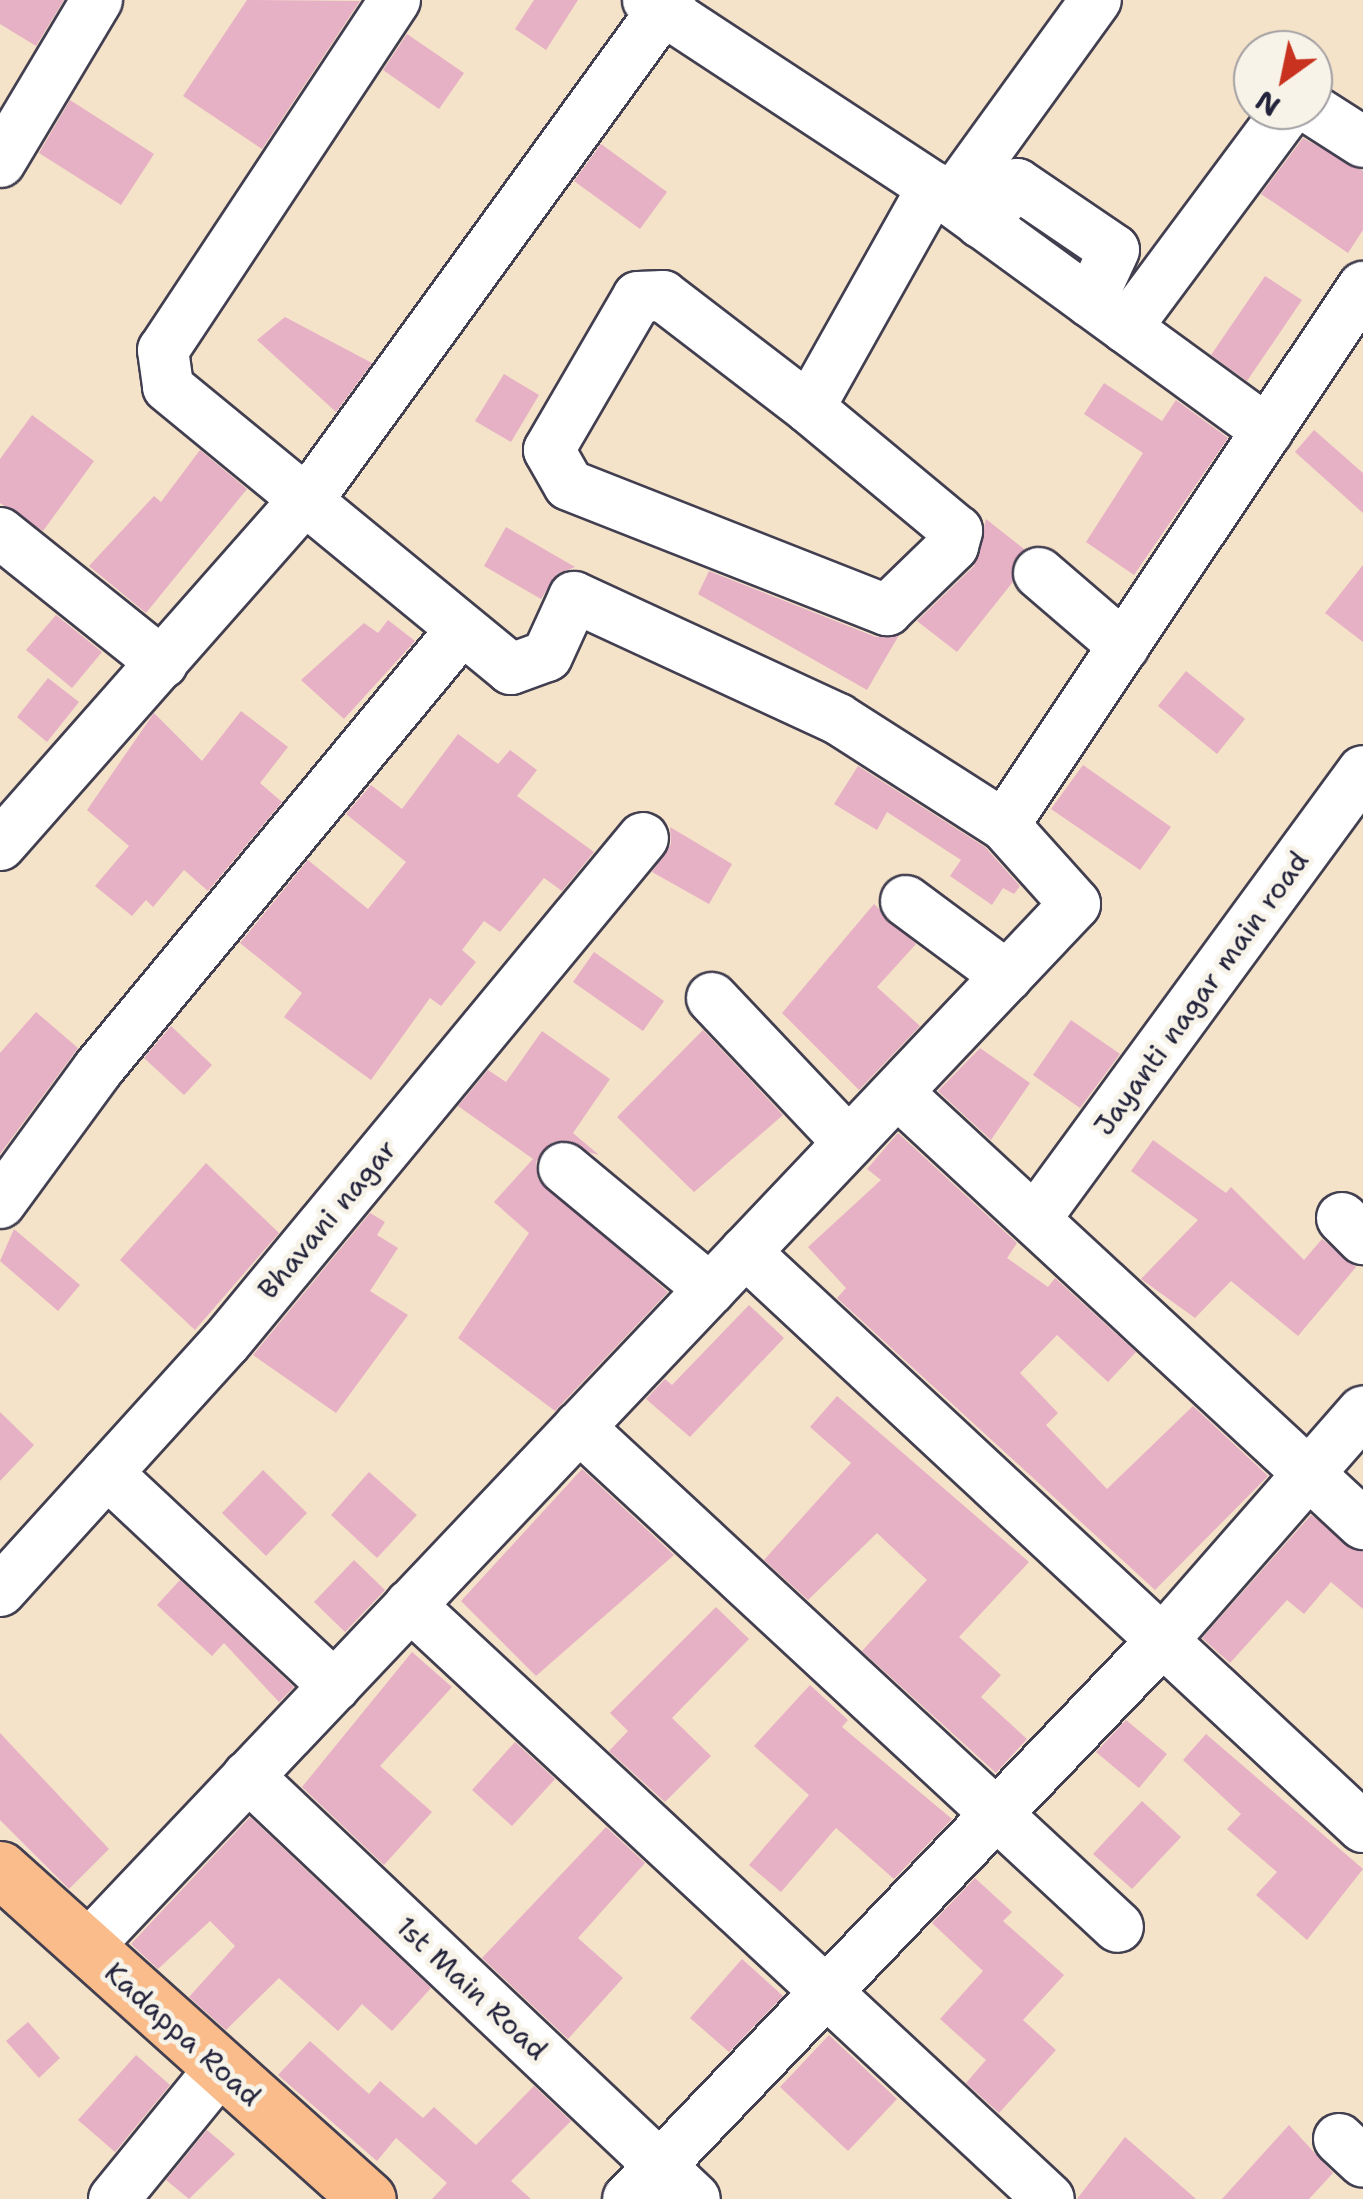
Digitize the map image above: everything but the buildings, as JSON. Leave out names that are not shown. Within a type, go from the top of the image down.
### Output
[{"type":"main road","name":"Kadappa Road","points":[[0,1868],[368,2199]]},
{"type":"street","points":[[0,162],[97,0]]},
{"type":"street","points":[[86,1948],[849,1143],[901,1096],[1074,904],[1004,826],[838,719],[622,613],[574,597],[547,656],[521,670],[462,629],[187,407],[168,387],[163,350],[394,0]]},
{"type":"street","points":[[809,408],[1096,0]]},
{"type":"street","points":[[0,844],[305,499],[661,4],[955,203],[1267,431]]},
{"type":"street","points":[[1333,123],[1363,142]]},
{"type":"street","points":[[1108,315],[1270,130]]},
{"type":"street","points":[[1004,826],[1363,287]]},
{"type":"street","points":[[663,296],[809,408],[957,531],[954,546],[887,610],[569,485],[550,450],[638,297],[663,296]]},
{"type":"street","points":[[0,533],[162,663]]},
{"type":"street","points":[[1039,573],[1124,646]]},
{"type":"street","points":[[0,1203],[98,1069],[462,629]]},
{"type":"street","name":"Jayanti nagar main road","points":[[1038,1215],[1363,771]]},
{"type":"street","name":"Bhavani nagar","points":[[0,1591],[107,1473],[644,838]]},
{"type":"street","points":[[906,901],[1006,976]]},
{"type":"street","points":[[712,998],[849,1143]]},
{"type":"street","points":[[901,1096],[1038,1215],[1363,1524]]},
{"type":"street","points":[[564,1168],[710,1289]]},
{"type":"street","points":[[745,1252],[1363,1827]]},
{"type":"street","points":[[643,2181],[828,1993],[1162,1641],[1363,1411]]},
{"type":"street","points":[[580,1427],[1118,1928]]},
{"type":"street","points":[[107,1473],[335,1686]]},
{"type":"street","points":[[410,1604],[1049,2199]]},
{"type":"street","name":"1st Main Road","points":[[248,1776],[643,2181],[695,2199]]},
{"type":"street","points":[[114,2199],[221,2068]]}]
